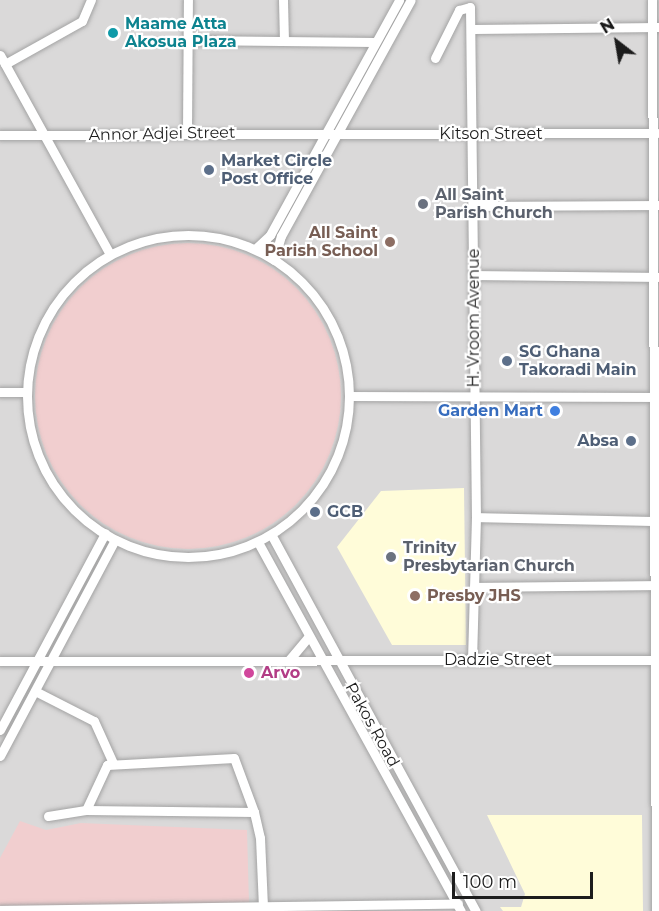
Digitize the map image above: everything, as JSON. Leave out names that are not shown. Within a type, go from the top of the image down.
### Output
[{"type":"street","points":[[5,64],[82,21],[91,0]]},
{"type":"street","points":[[187,133],[188,0]]},
{"type":"street","points":[[283,0],[284,40]]},
{"type":"street","points":[[255,249],[270,235],[399,0]]},
{"type":"street","points":[[274,260],[281,236],[411,0]]},
{"type":"street","points":[[652,0],[656,27],[658,277],[656,911]]},
{"type":"street","name":"H. Vroom Avenue","points":[[435,58],[465,6],[472,11],[473,29],[471,135],[474,206],[476,517],[472,660]]},
{"type":"street","points":[[473,29],[656,27]]},
{"type":"street","points":[[188,40],[374,42]]},
{"type":"street","points":[[0,55],[110,255]]},
{"type":"street","name":"Kitson Street","points":[[324,134],[656,133]]},
{"type":"street","name":"Annor Adjei Street","points":[[0,135],[324,134]]},
{"type":"street","points":[[474,206],[657,205]]},
{"type":"street","points":[[172,235],[205,235],[255,249],[274,260],[300,279],[326,311],[343,349],[351,396],[347,427],[335,462],[316,494],[272,536],[259,544],[211,556],[162,555],[115,540],[77,514],[48,479],[31,437],[26,392],[33,350],[50,312],[76,279],[110,255],[140,242],[172,235]]},
{"type":"street","points":[[474,275],[658,277]]},
{"type":"street","points":[[0,392],[26,392]]},
{"type":"street","points":[[351,396],[657,397]]},
{"type":"street","points":[[476,517],[658,521]]},
{"type":"street","points":[[0,730],[105,533]]},
{"type":"street","name":"Pakos Road","points":[[272,536],[336,660],[476,911]]},
{"type":"street","points":[[0,756],[115,540]]},
{"type":"street","name":"Pakos Road","points":[[259,544],[460,908]]},
{"type":"street","points":[[474,587],[657,585]]},
{"type":"street","points":[[289,660],[309,636]]},
{"type":"street","name":"Dadzie Street","points":[[0,661],[658,660]]},
{"type":"street","points":[[35,691],[94,721],[113,763]]},
{"type":"street","points":[[87,810],[104,768],[113,763],[234,758],[254,812],[260,838],[263,908]]},
{"type":"street","points":[[48,816],[87,810],[254,812]]},
{"type":"street","points":[[0,910],[460,908]]},
{"type":"shaded area","points":[[0,0],[659,0],[659,911],[0,911]]},
{"type":"shaded area","points":[[188,243],[218,246],[246,255],[273,269],[296,288],[315,311],[329,338],[338,366],[341,396],[338,426],[329,454],[315,481],[296,504],[273,523],[246,537],[218,546],[188,549],[158,546],[130,537],[103,523],[80,504],[61,481],[47,454],[38,426],[35,396],[38,366],[47,338],[61,311],[80,288],[103,269],[130,255],[158,246]]},
{"type":"shaded area","name":"Presby JHS","points":[[464,488],[466,645],[392,645],[337,547],[381,491]]},
{"type":"shaded area","points":[[487,815],[642,815],[643,911],[503,911],[500,907],[521,907],[525,894]]},
{"type":"shaded area","points":[[20,821],[46,830],[81,823],[247,830],[249,904],[0,909],[0,858]]},
{"type":"place","name":"Maame Atta Akosua Plaza","points":[[113,33]]},
{"type":"place","name":"Market Circle Post Office","points":[[209,170]]},
{"type":"place","name":"All Saint Parish Church","points":[[423,204]]},
{"type":"place","name":"All Saint Parish School","points":[[390,242]]},
{"type":"place","name":"SG Ghana Takoradi Main","points":[[507,361]]},
{"type":"place","name":"Garden Mart","points":[[555,411]]},
{"type":"place","name":"Absa","points":[[631,441]]},
{"type":"place","name":"GCB","points":[[315,512]]},
{"type":"place","name":"Trinity Presbytarian Church","points":[[391,557]]},
{"type":"place","name":"Presby JHS","points":[[415,596]]},
{"type":"place","name":"Arvo","points":[[249,673]]}]
